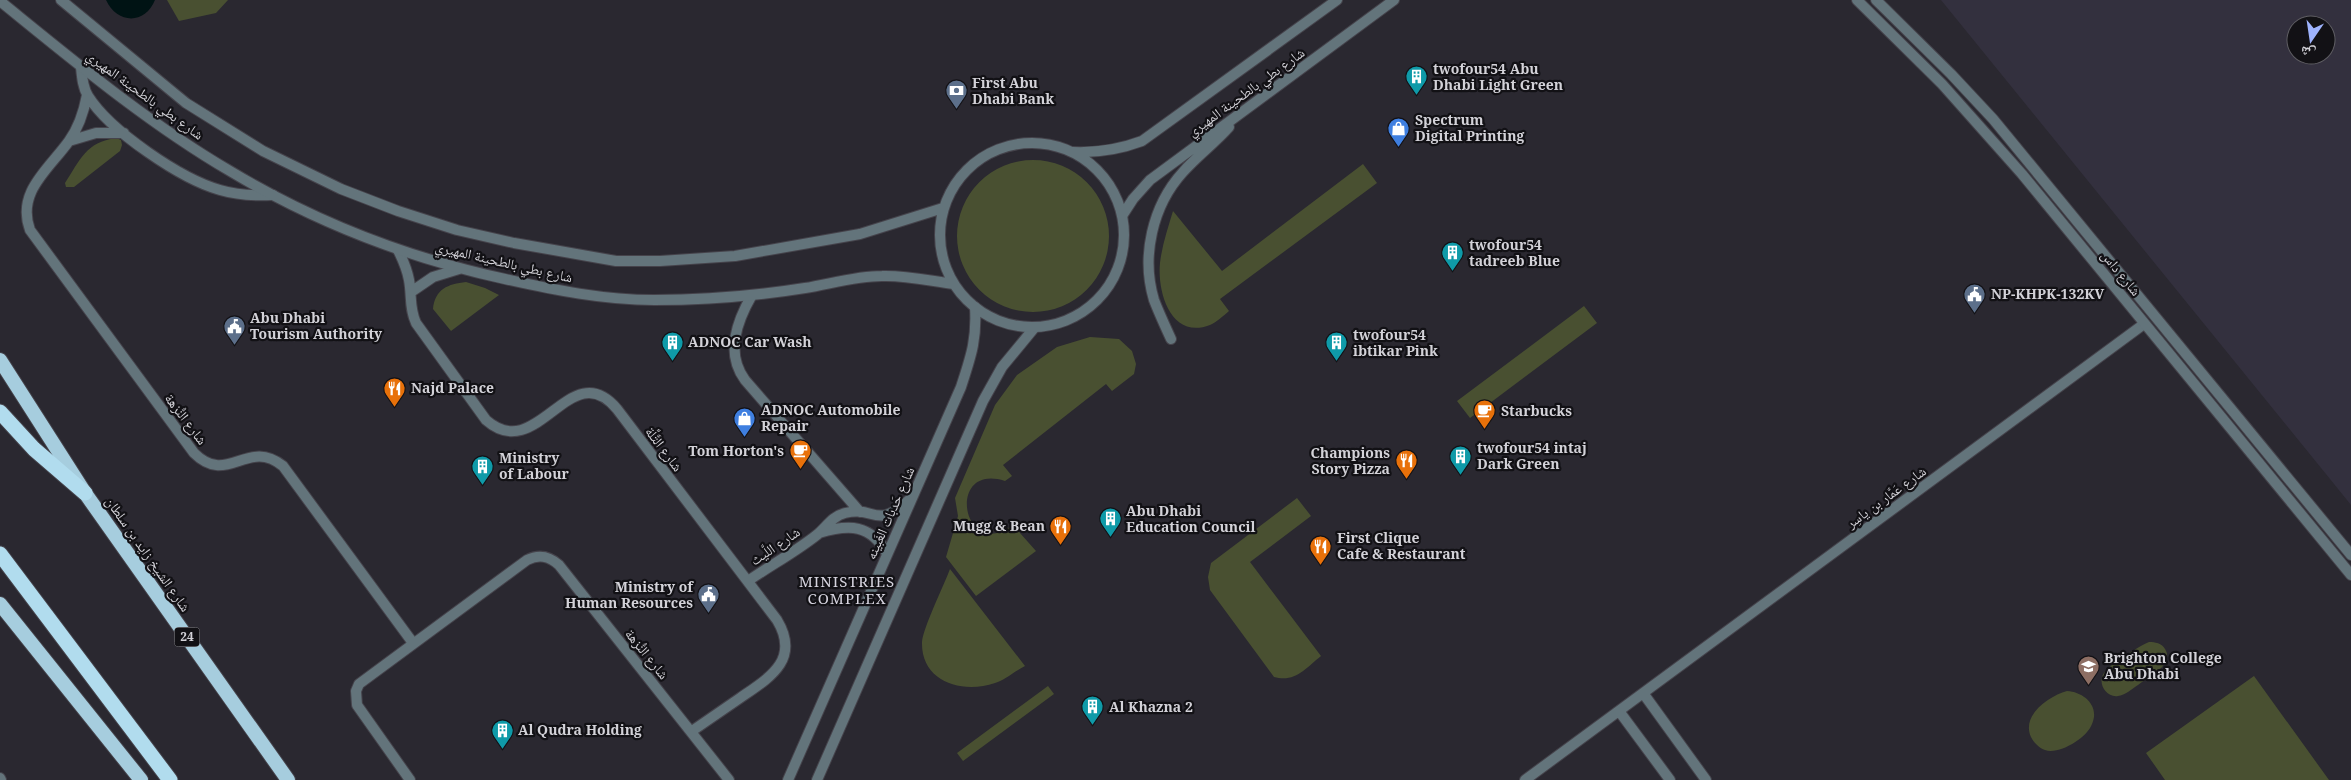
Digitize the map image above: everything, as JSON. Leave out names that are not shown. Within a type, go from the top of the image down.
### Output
[{"type":"highway","name":"شارع الشيخ زايد بن سلطان","points":[[0,360],[85,493],[288,780]]},
{"type":"highway","name":"شارع الشيخ زايد بن سلطان","points":[[0,412],[34,449],[85,493]]},
{"type":"highway","points":[[0,554],[170,780]]},
{"type":"highway","points":[[0,604],[141,780]]},
{"type":"street","name":"شارع بطي بالطحينة المهيري","points":[[61,0],[186,103],[263,152],[341,188],[398,211],[466,232],[571,254],[616,261],[660,262],[735,256],[860,234],[944,208]]},
{"type":"street","name":"شارع بطي بالطحينة المهيري","points":[[1071,152],[1100,153],[1122,149],[1142,141],[1337,0]]},
{"type":"street","name":"شارع بطي بالطحينة المهيري","points":[[1122,216],[1133,199],[1150,180],[1394,0]]},
{"type":"street","name":"شارع داس","points":[[1857,0],[1924,66],[1982,128],[2351,575]]},
{"type":"street","name":"شارع داس","points":[[1876,0],[1951,74],[1993,119],[2351,555]]},
{"type":"street","name":"شارع بطي بالطحينة المهيري","points":[[0,1],[81,67],[178,137],[230,171],[273,195],[340,228],[398,250],[459,269],[544,288],[652,300],[712,299],[752,295],[802,289],[878,276],[899,276],[954,284]]},
{"type":"street","points":[[81,67],[87,95],[124,133],[166,164],[209,187],[239,194],[273,195]]},
{"type":"street","name":"شارع النُّزهة","points":[[87,95],[81,119],[70,141],[37,181],[28,196],[25,214],[34,238],[194,453],[213,465],[228,466],[256,456],[270,458],[283,466],[413,643]]},
{"type":"street","points":[[1171,339],[1159,313],[1151,285],[1149,255],[1154,226],[1165,198],[1183,172],[1220,137],[1243,111]]},
{"type":"street","points":[[70,141],[96,133],[124,133]]},
{"type":"street","points":[[1025,144],[1056,146],[1071,152],[1094,168],[1104,178],[1112,190],[1122,216],[1124,231],[1121,256],[1113,278],[1094,303],[1075,316],[1051,325],[1035,326],[1004,322],[975,307],[954,284],[947,270],[940,240],[944,208],[949,194],[963,174],[980,159],[994,151],[1025,144]]},
{"type":"street","name":"شارع التَّلَّة","points":[[398,250],[407,270],[410,307],[416,323],[492,426],[500,430],[518,432],[534,426],[575,395],[590,393],[606,397],[617,408],[782,628],[786,648],[784,658],[774,674],[692,731]]},
{"type":"street","points":[[410,292],[433,277],[459,269]]},
{"type":"street","points":[[752,295],[741,315],[735,337],[734,354],[738,369],[745,380],[860,512]]},
{"type":"street","name":"شارع حَدبات الغَبينه","points":[[788,780],[913,496],[972,356],[976,324],[975,307]]},
{"type":"street","name":"شارع عَمَّار بن ياسِر","points":[[1525,780],[2144,324]]},
{"type":"street","points":[[817,780],[983,401],[1002,367],[1035,326]]},
{"type":"street","name":"شارع اللَّيث","points":[[748,581],[818,534],[840,514],[860,512],[878,516],[890,514],[913,496]]},
{"type":"street","name":"شارع اللَّيث","points":[[818,534],[841,527],[857,528],[878,541],[887,554]]},
{"type":"street","name":"شارع النُّزهة","points":[[410,780],[360,712],[355,698],[356,691],[364,679],[533,557],[547,557],[559,565],[729,780]]},
{"type":"street","points":[[1643,693],[1706,780]]},
{"type":"street","points":[[1619,711],[1670,780]]},
{"type":"shaded area","points":[[106,0],[155,0],[145,14],[131,18],[117,14]]},
{"type":"shaded area","points":[[1941,0],[2351,0],[2351,505]]},
{"type":"green space","points":[[167,0],[228,0],[216,13],[179,21]]},
{"type":"green space","points":[[116,138],[121,140],[120,151],[74,187],[66,187],[65,183],[85,153],[97,143]]},
{"type":"green space","points":[[1033,160],[1048,161],[1062,165],[1075,172],[1087,182],[1097,194],[1104,207],[1108,221],[1108,251],[1104,265],[1097,278],[1087,290],[1075,300],[1062,307],[1048,311],[1033,312],[1018,311],[1004,307],[991,300],[979,290],[969,278],[962,265],[958,251],[957,236],[958,221],[962,207],[969,194],[979,182],[991,172],[1004,165],[1018,161]]},
{"type":"green space","points":[[1363,164],[1377,183],[1220,299],[1229,311],[1222,317],[1210,325],[1197,328],[1185,326],[1176,320],[1164,299],[1160,275],[1162,250],[1173,211],[1222,271]]},
{"type":"green space","points":[[466,282],[499,295],[451,331],[433,309],[434,302],[440,292],[448,286]]},
{"type":"green space","points":[[1584,306],[1597,323],[1470,418],[1457,401]]},
{"type":"green space","points":[[1090,337],[1119,339],[1132,351],[1136,364],[1134,374],[1112,391],[1106,384],[1003,465],[1012,476],[1005,481],[986,479],[974,485],[968,497],[967,510],[972,523],[982,531],[996,533],[1013,525],[1036,551],[976,596],[946,557],[958,516],[955,498],[995,405],[1017,375],[1057,347]]},
{"type":"green space","points":[[1297,498],[1311,516],[1250,562],[1321,656],[1300,673],[1288,678],[1281,678],[1274,677],[1210,590],[1208,577],[1211,563]]},
{"type":"green space","points":[[950,569],[1025,666],[999,682],[970,687],[946,682],[928,667],[923,656],[923,636]]},
{"type":"green space","points":[[2149,642],[2160,644],[2165,649],[2166,660],[2159,670],[2123,694],[2114,696],[2106,692],[2102,685],[2102,677],[2107,669],[2132,651]]},
{"type":"green space","points":[[2254,676],[2329,780],[2165,780],[2146,753]]},
{"type":"green space","points":[[1048,686],[1054,694],[963,761],[957,753]]},
{"type":"green space","points":[[2067,691],[2079,694],[2089,701],[2094,711],[2092,724],[2085,735],[2065,748],[2051,751],[2045,750],[2037,745],[2031,737],[2030,721],[2033,714],[2045,702]]},
{"type":"place","name":"twofour54 Abu Dhabi Light Green","points":[[1417,96]]},
{"type":"place","name":"First Abu Dhabi Bank","points":[[956,110]]},
{"type":"place","name":"Spectrum Digital Printing","points":[[1399,147]]},
{"type":"place","name":"twofour54 tadreeb Blue","points":[[1453,272]]},
{"type":"place","name":"NP-KHPK-132KV","points":[[1975,313]]},
{"type":"place","name":"Abu Dhabi Tourism Authority","points":[[234,345]]},
{"type":"place","name":"ADNOC Car Wash","points":[[672,361]]},
{"type":"place","name":"twofour54 ibtikar Pink","points":[[1337,362]]},
{"type":"place","name":"Najd Palace","points":[[395,407]]},
{"type":"place","name":"Starbucks","points":[[1485,430]]},
{"type":"place","name":"ADNOC Automobile Repair","points":[[745,437]]},
{"type":"place","name":"Tom Horton's","points":[[800,470]]},
{"type":"place","name":"twofour54 intaj Dark Green","points":[[1461,475]]},
{"type":"place","name":"Champions Story Pizza","points":[[1406,480]]},
{"type":"place","name":"Ministry of Labour","points":[[483,485]]},
{"type":"place","name":"Abu Dhabi Education Council","points":[[1110,538]]},
{"type":"place","name":"Mugg & Bean","points":[[1061,545]]},
{"type":"place","name":"First Clique Cafe & Restaurant","points":[[1321,565]]},
{"type":"place","name":"Ministry of Human Resources","points":[[709,614]]},
{"type":"place","name":"Brighton College Abu Dhabi","points":[[2088,685]]},
{"type":"place","name":"Al Khazna 2","points":[[1093,726]]},
{"type":"place","name":"Al Qudra Holding","points":[[502,749]]},
{"type":"district","name":"MINISTRIES COMPLEX","points":[[847,590]]}]
